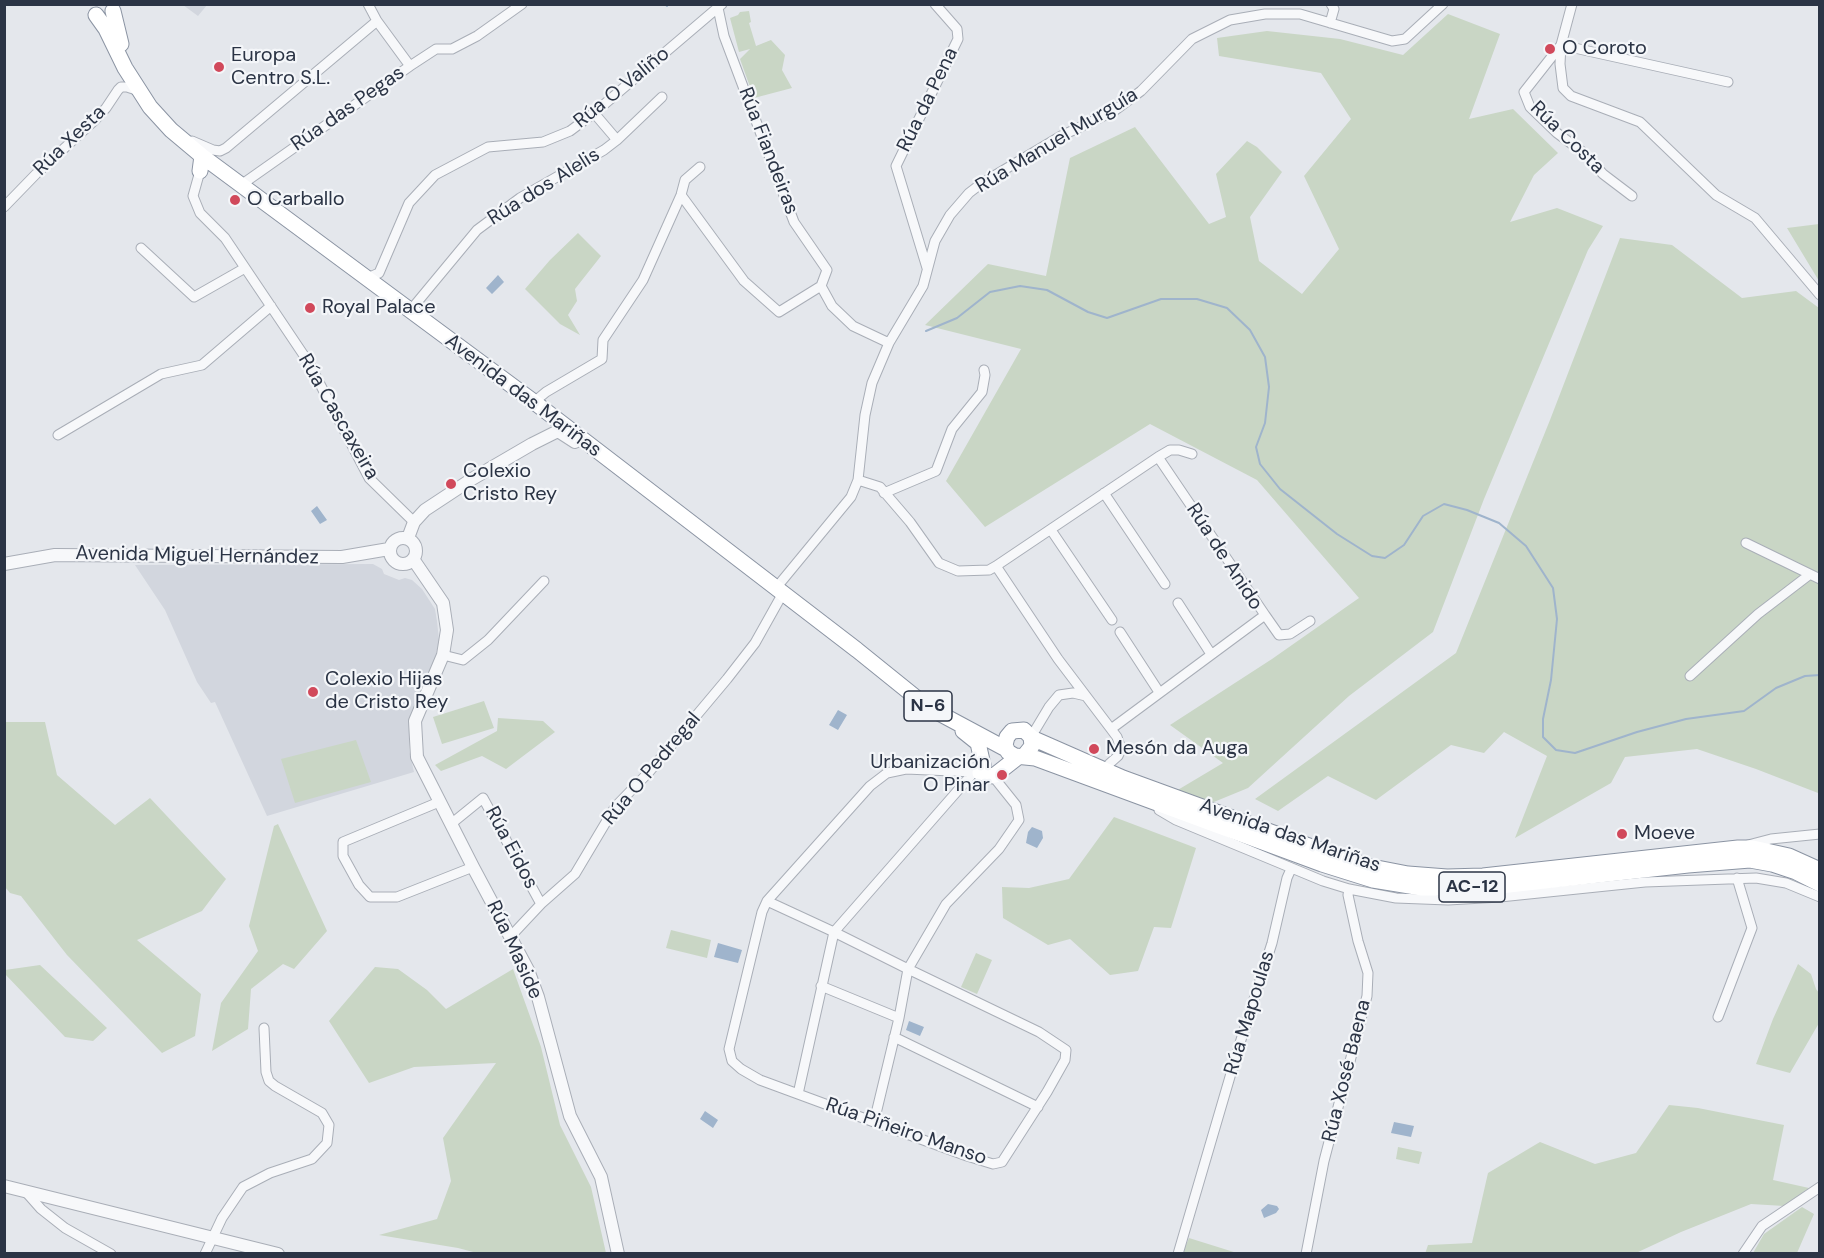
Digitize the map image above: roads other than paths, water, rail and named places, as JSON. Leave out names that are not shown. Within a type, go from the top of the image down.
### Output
[{"type":"highway","name":"N-6","points":[[92,10],[106,16],[116,6]]},
{"type":"highway","name":"Avenida das Mariñas","points":[[116,6],[118,34],[139,91]]},
{"type":"highway","name":"Avenida das Mariñas","points":[[92,10],[106,29],[124,68],[139,91],[159,118],[205,164],[241,185],[409,312],[534,402],[911,694],[938,712],[1014,753],[1134,794],[1323,864],[1373,880],[1422,888],[1500,886],[1750,860],[1788,869],[1820,884]]},
{"type":"highway","name":"Avenida das Mariñas","points":[[857,650],[962,718],[986,728],[1012,731]]},
{"type":"highway","points":[[938,712],[978,743],[981,772],[1014,753],[1032,747],[1031,737]]},
{"type":"highway","name":"AC-12","points":[[1012,731],[1024,730],[1031,737]]},
{"type":"highway","points":[[1012,731],[1007,737],[1014,753]]},
{"type":"highway","name":"Avenida das Mariñas","points":[[1031,737],[1123,778],[1332,854],[1372,867],[1407,874],[1447,877],[1483,876],[1738,848],[1753,848],[1782,854],[1820,870]]},
{"type":"street","name":"Rúa das Pegas","points":[[241,185],[410,66],[377,21],[368,4]]},
{"type":"street","points":[[410,66],[436,49],[452,49],[477,36],[522,4]]},
{"type":"street","name":"Rúa da Pena","points":[[928,270],[896,166],[958,39],[957,29],[935,4]]},
{"type":"street","points":[[1330,23],[1334,9],[1331,4]]},
{"type":"street","name":"Rúa Manuel Murguía","points":[[780,591],[802,555],[851,497],[858,480],[865,415],[872,383],[889,343],[923,286],[936,241],[950,215],[969,193],[1061,136],[1114,111],[1141,91],[1192,39],[1230,20],[1265,14],[1300,14],[1392,41],[1405,39],[1443,4]]},
{"type":"street","points":[[1572,4],[1561,45],[1560,64],[1563,88],[1571,96],[1640,122],[1716,195],[1755,218],[1820,295]]},
{"type":"street","name":"Rúa O Valiño","points":[[365,279],[379,273],[409,203],[435,175],[488,147],[543,142],[570,131],[720,6]]},
{"type":"street","name":"Rúa Fiandeiras","points":[[720,6],[724,36],[794,222],[827,270],[821,286]]},
{"type":"street","points":[[171,130],[213,150],[220,151],[226,148],[377,21]]},
{"type":"street","points":[[1561,45],[1728,82]]},
{"type":"street","name":"Rúa Costa","points":[[1561,45],[1524,92],[1530,107],[1557,133],[1584,153],[1603,174],[1632,196]]},
{"type":"street","name":"Rúa Xesta","points":[[4,207],[94,121],[121,87],[139,91]]},
{"type":"street","name":"Rúa dos Alelis","points":[[409,312],[477,230],[520,198],[576,168],[617,140],[662,97]]},
{"type":"street","points":[[594,113],[617,140]]},
{"type":"street","name":"Rúa Cascaxeira","points":[[205,164],[193,196],[200,213],[225,238],[309,363],[369,478],[414,522]]},
{"type":"street","points":[[534,402],[546,392],[602,358],[603,340],[643,280],[681,195],[685,180],[700,167]]},
{"type":"street","points":[[681,195],[744,281],[780,312],[821,286],[832,306],[853,326],[889,343]]},
{"type":"street","points":[[141,248],[194,297],[245,268]]},
{"type":"street","points":[[58,435],[161,374],[202,365],[271,306]]},
{"type":"street","points":[[474,359],[482,370],[546,421],[545,433],[541,440]]},
{"type":"street","points":[[884,493],[936,471],[952,429],[982,392],[984,370]]},
{"type":"street","points":[[408,538],[414,522],[425,510],[472,479],[558,431],[615,473],[641,485]]},
{"type":"street","points":[[858,480],[880,487],[910,522],[939,563],[958,571],[989,570],[1170,450],[1192,454]]},
{"type":"street","name":"Rúa de Anido","points":[[1111,729],[1265,615],[1158,457]]},
{"type":"street","points":[[1104,493],[1165,584]]},
{"type":"street","points":[[1050,530],[1112,620]]},
{"type":"street","points":[[408,538],[416,548],[412,559],[406,563],[399,563],[391,558],[389,549],[396,539],[408,538]]},
{"type":"street","points":[[1746,543],[1820,579]]},
{"type":"street","name":"Avenida Miguel Hernández","points":[[4,564],[55,555],[342,557],[389,549]]},
{"type":"street","name":"Rúa Maside","points":[[412,559],[443,603],[447,630],[443,655],[415,721],[417,758],[472,867],[528,970],[538,997],[570,1116],[601,1178],[618,1254]]},
{"type":"street","points":[[996,566],[1052,650],[1117,737],[1121,749],[1118,756],[1109,764]]},
{"type":"street","points":[[1690,676],[1758,614],[1809,575]]},
{"type":"street","points":[[443,655],[463,660],[488,640],[544,581]]},
{"type":"street","name":"Rúa O Pedregal","points":[[511,936],[574,874],[615,807],[649,772],[728,679],[755,643],[780,591]]},
{"type":"street","points":[[1178,603],[1211,654]]},
{"type":"street","points":[[1265,615],[1279,636],[1290,634],[1310,621]]},
{"type":"street","points":[[1120,632],[1159,692]]},
{"type":"street","points":[[1031,737],[1059,695],[1073,693],[1086,696]]},
{"type":"street","points":[[1063,753],[1076,754],[1109,764],[1123,778]]},
{"type":"street","name":"Rúa Piñeiro Manso","points":[[908,969],[1039,1032],[1066,1050],[1065,1060],[1002,1162],[993,1164],[760,1080],[732,1061],[729,1049],[762,912],[767,901],[870,786],[887,773],[906,769],[981,772]]},
{"type":"street","points":[[798,1094],[834,932],[981,772],[1000,785],[1016,805],[1019,820],[999,849],[946,904],[908,969],[899,1018],[874,1122]]},
{"type":"street","name":"Avenida das Mariñas","points":[[1134,794],[1176,820],[1263,855],[1291,869],[1349,889],[1396,898],[1448,900],[1645,882],[1756,878],[1786,883],[1820,897]]},
{"type":"street","name":"Rúa Eidos","points":[[451,824],[483,798],[541,904]]},
{"type":"street","points":[[439,802],[343,842],[343,856],[359,885],[370,897],[396,897],[472,867]]},
{"type":"street","name":"Avenida das Mariñas","points":[[1738,848],[1771,839],[1820,834]]},
{"type":"street","name":"Rúa Mapoulas","points":[[1178,1254],[1272,943],[1291,869]]},
{"type":"street","points":[[1718,1017],[1752,928],[1737,879]]},
{"type":"street","name":"Rúa Xosé Baena","points":[[1306,1254],[1324,1161],[1367,996],[1368,973],[1358,941],[1349,889]]},
{"type":"street","points":[[767,901],[908,969]]},
{"type":"street","points":[[821,986],[899,1018]]},
{"type":"street","points":[[205,1254],[211,1238],[243,1187],[270,1173],[312,1159],[327,1143],[329,1125],[322,1113],[269,1081],[266,1072],[264,1028]]},
{"type":"street","points":[[894,1037],[1038,1107]]},
{"type":"street","points":[[4,1186],[278,1254]]},
{"type":"street","points":[[1743,1254],[1762,1226],[1820,1187]]},
{"type":"street","points":[[26,1192],[41,1209],[64,1228],[111,1254]]},
{"type":"water","points":[[498,275],[504,282],[492,294],[486,288]]},
{"type":"water","points":[[317,506],[327,520],[320,524],[311,511]]},
{"type":"water","points":[[838,710],[847,715],[838,730],[829,725]]},
{"type":"water","points":[[1032,827],[1042,831],[1043,838],[1037,848],[1026,843],[1028,832]]},
{"type":"water","points":[[718,943],[742,950],[738,963],[714,957]]},
{"type":"water","points":[[909,1021],[924,1027],[920,1036],[906,1030]]},
{"type":"water","points":[[705,1111],[718,1120],[713,1128],[700,1119]]},
{"type":"water","points":[[1394,1122],[1414,1126],[1411,1137],[1391,1133]]},
{"type":"water","points":[[1268,1204],[1277,1206],[1279,1209],[1276,1213],[1264,1218],[1261,1210]]},
{"type":"waterway","points":[[926,331],[957,318],[990,292],[1020,286],[1047,290],[1088,312],[1107,318],[1161,299],[1197,299],[1227,308],[1250,330],[1265,357],[1269,387],[1265,423],[1256,447],[1260,464],[1280,489],[1337,534],[1372,556],[1385,558],[1404,545],[1423,516],[1444,504],[1467,510],[1499,523],[1526,546],[1553,588],[1557,619],[1551,680],[1543,719],[1543,737],[1556,750],[1575,753],[1637,732],[1686,719],[1744,711],[1776,688],[1805,676],[1820,675]]},
{"type":"place","name":"O Coroto","points":[[1550,49]]},
{"type":"place","name":"Europa Centro S.L.","points":[[219,67]]},
{"type":"place","name":"O Carballo","points":[[235,200]]},
{"type":"place","name":"Royal Palace","points":[[310,308]]},
{"type":"place","name":"Colexio Cristo Rey","points":[[451,484]]},
{"type":"place","name":"Colexio Hijas de Cristo Rey","points":[[313,692]]},
{"type":"place","name":"Mesón da Auga","points":[[1094,749]]},
{"type":"place","name":"Urbanización O Pinar","points":[[1002,775]]},
{"type":"place","name":"Moeve","points":[[1622,834]]}]
